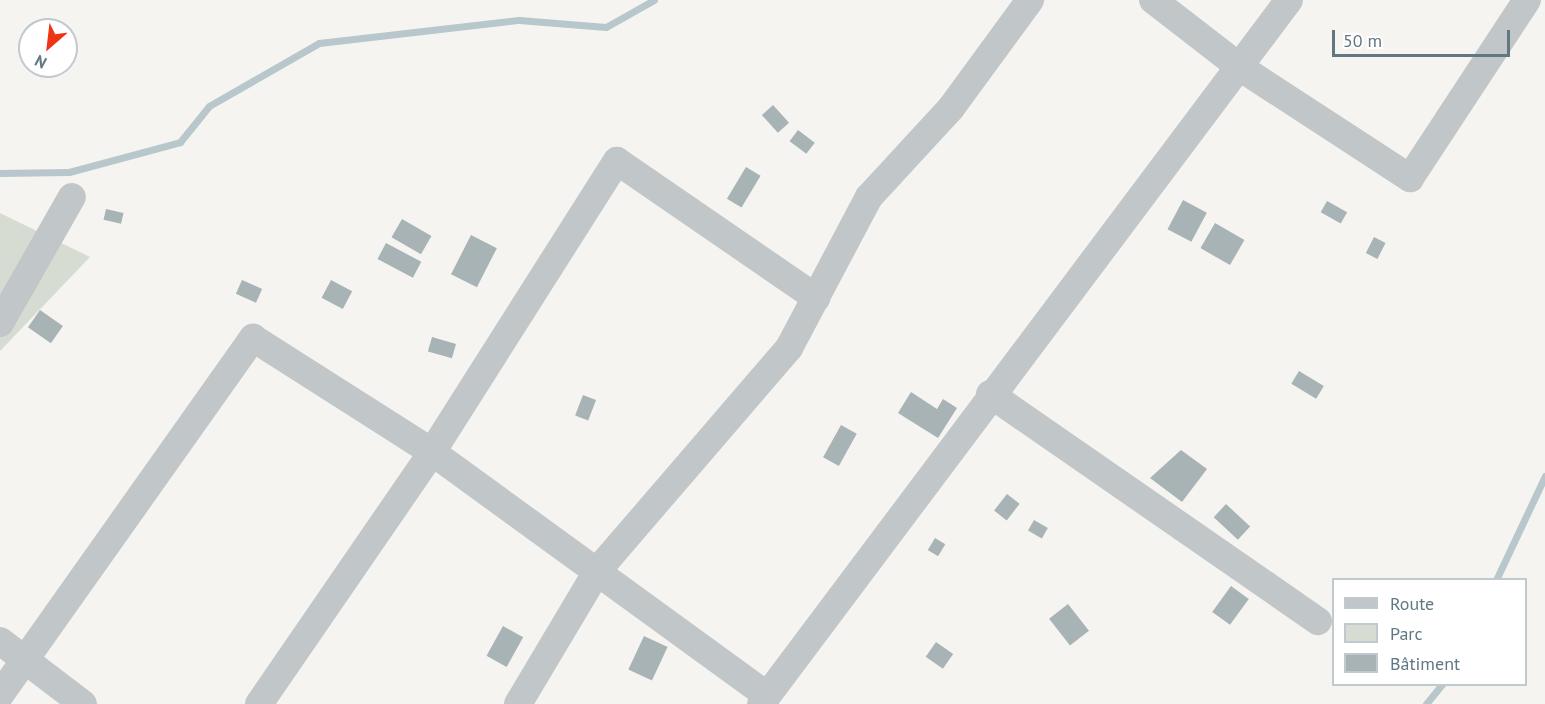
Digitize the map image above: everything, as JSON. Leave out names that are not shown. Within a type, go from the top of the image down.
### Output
[{"type":"street","points":[[518,704],[598,570],[789,348],[869,196],[951,108],[1030,0]]},
{"type":"street","points":[[1152,0],[1241,68],[1410,178],[1527,0]]},
{"type":"street","points":[[0,695],[11,649],[253,338],[432,452],[598,570],[764,699],[990,394],[1241,68],[1289,0]]},
{"type":"street","points":[[259,704],[432,452],[617,161],[816,298]]},
{"type":"street","points":[[0,323],[72,197]]},
{"type":"street","points":[[990,394],[1318,621]]},
{"type":"street","points":[[11,649],[83,704]]},
{"type":"green space","points":[[0,213],[90,257],[0,351]]},
{"type":"building","points":[[773,105],[789,123],[778,133],[762,115]]},
{"type":"building","points":[[798,130],[815,143],[806,154],[790,141]]},
{"type":"building","points":[[746,167],[761,176],[742,207],[727,199]]},
{"type":"building","points":[[1183,200],[1207,213],[1191,242],[1168,229]]},
{"type":"building","points":[[1327,201],[1347,212],[1341,224],[1321,212]]},
{"type":"building","points":[[106,209],[124,213],[121,224],[104,220]]},
{"type":"building","points":[[402,219],[431,236],[421,254],[392,237]]},
{"type":"building","points":[[1215,223],[1244,240],[1230,265],[1200,248]]},
{"type":"building","points":[[471,235],[497,248],[477,287],[451,274]]},
{"type":"building","points":[[1374,237],[1386,243],[1377,259],[1366,253]]},
{"type":"building","points":[[386,243],[421,262],[413,278],[378,259]]},
{"type":"building","points":[[242,280],[262,289],[256,303],[236,294]]},
{"type":"building","points":[[331,280],[352,291],[343,309],[322,298]]},
{"type":"building","points":[[40,310],[63,326],[51,343],[28,327]]},
{"type":"building","points":[[432,337],[456,344],[452,358],[428,351]]},
{"type":"building","points":[[1299,371],[1324,386],[1316,399],[1291,384]]},
{"type":"building","points":[[911,392],[937,409],[943,399],[957,408],[938,438],[898,413]]},
{"type":"building","points":[[583,395],[596,400],[588,421],[575,416]]},
{"type":"building","points":[[841,425],[857,434],[839,466],[823,457]]},
{"type":"building","points":[[1181,450],[1207,469],[1182,502],[1150,478]]},
{"type":"building","points":[[1007,494],[1020,504],[1007,520],[994,511]]},
{"type":"building","points":[[1226,504],[1250,527],[1238,540],[1214,517]]},
{"type":"building","points":[[1034,520],[1048,528],[1042,538],[1028,530]]},
{"type":"building","points":[[935,538],[945,544],[938,556],[928,550]]},
{"type":"building","points":[[1231,586],[1249,599],[1230,625],[1212,612]]},
{"type":"building","points":[[1068,604],[1089,631],[1070,646],[1049,619]]},
{"type":"building","points":[[503,626],[523,637],[507,667],[487,656]]},
{"type":"building","points":[[644,636],[668,647],[652,681],[628,670]]},
{"type":"building","points":[[936,642],[953,654],[943,669],[926,657]]},
{"type":"waterway","points":[[0,173],[69,172],[180,142],[209,106],[319,43],[519,20],[606,27],[654,0]]},
{"type":"waterway","points":[[1497,578],[1545,476]]},
{"type":"waterway","points":[[1426,704],[1440,686]]}]
